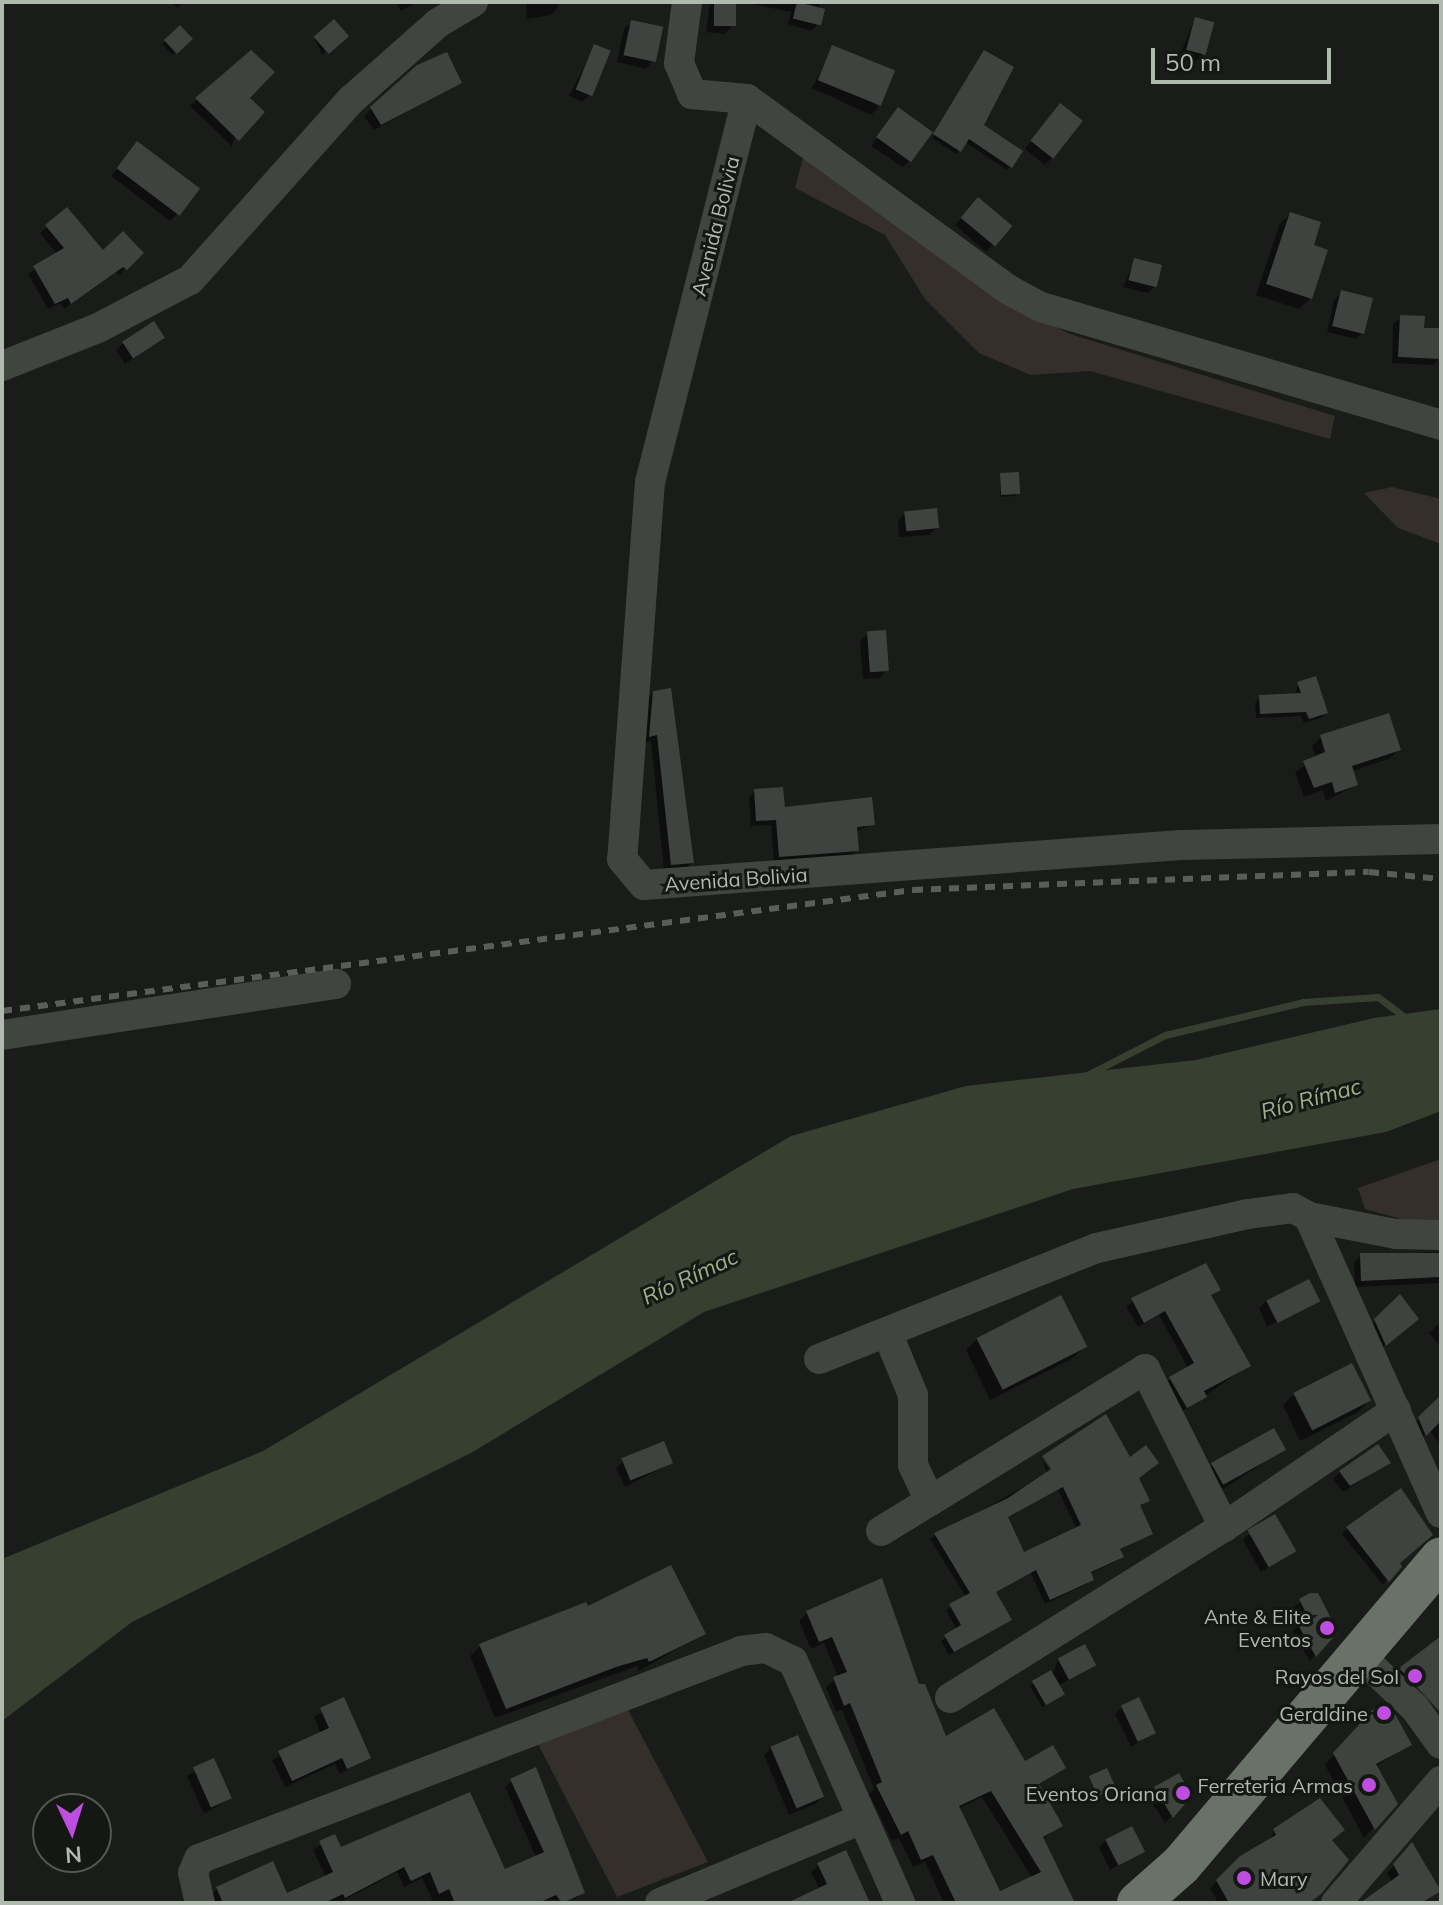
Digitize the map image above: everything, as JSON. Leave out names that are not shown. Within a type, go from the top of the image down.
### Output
[{"type":"highway","points":[[1138,1903],[1181,1865],[1357,1653],[1441,1558]]},
{"type":"street","points":[[2,366],[98,328],[190,280],[351,100],[438,23],[473,2]]},
{"type":"street","points":[[687,2],[679,63],[692,94],[747,99],[1009,290],[1041,307],[1441,425]]},
{"type":"street","name":"Avenida Bolivia","points":[[747,99],[650,481],[622,859],[644,885],[1181,845],[1441,839]]},
{"type":"street","points":[[2,1035],[336,984]]},
{"type":"street","points":[[819,1359],[1097,1248],[1248,1214],[1293,1208],[1309,1217],[1396,1234],[1441,1235]]},
{"type":"street","points":[[1309,1217],[1441,1513]]},
{"type":"street","points":[[887,1332],[913,1395],[913,1465],[930,1501]]},
{"type":"street","points":[[881,1531],[1145,1369],[1224,1527]]},
{"type":"street","points":[[950,1698],[1224,1527],[1396,1410]]},
{"type":"street","points":[[200,1903],[193,1873],[199,1859],[741,1651],[766,1648],[793,1661],[900,1903]]},
{"type":"street","points":[[1357,1653],[1415,1708],[1441,1744]]},
{"type":"street","points":[[1336,1903],[1441,1781]]},
{"type":"street","points":[[660,1903],[862,1819]]},
{"type":"shaded area","points":[[805,150],[1020,308],[1070,334],[1335,416],[1330,439],[1090,371],[1031,375],[979,353],[925,299],[885,235],[795,188]]},
{"type":"shaded area","points":[[1392,487],[1441,499],[1441,544],[1398,528],[1364,493]]},
{"type":"shaded area","points":[[1441,1159],[1441,1230],[1365,1209],[1358,1188]]},
{"type":"shaded area","points":[[628,1710],[708,1862],[617,1897],[537,1742]]},
{"type":"water","name":"Río Rímac","points":[[1441,1009],[1441,1111],[1386,1132],[1073,1189],[704,1312],[471,1453],[132,1622],[2,1721],[2,1559],[263,1451],[791,1136],[966,1086],[1196,1060],[1374,1018]]},
{"type":"building","points":[[714,2],[736,2],[736,26],[714,26]]},
{"type":"building","points":[[797,2],[825,9],[821,26],[793,18]]},
{"type":"building","points":[[1195,17],[1214,22],[1206,55],[1186,50]]},
{"type":"building","points":[[334,19],[349,36],[329,54],[314,37]]},
{"type":"building","points":[[631,20],[663,27],[656,62],[624,55]]},
{"type":"building","points":[[180,25],[193,39],[177,54],[164,40]]},
{"type":"building","points":[[594,44],[611,51],[592,96],[576,89]]},
{"type":"building","points":[[832,45],[895,70],[881,106],[818,80]]},
{"type":"building","points":[[251,50],[275,72],[250,98],[265,112],[239,141],[195,98]]},
{"type":"building","points":[[984,50],[1014,67],[984,125],[1023,151],[1012,168],[969,139],[961,152],[933,134]]},
{"type":"building","points":[[447,52],[462,83],[381,125],[370,107],[417,65]]},
{"type":"building","points":[[1060,103],[1083,121],[1053,159],[1030,141]]},
{"type":"building","points":[[898,107],[933,132],[911,162],[876,137]]},
{"type":"building","points":[[137,141],[200,189],[180,216],[117,168]]},
{"type":"building","points":[[978,197],[1012,226],[995,247],[961,218]]},
{"type":"building","points":[[67,207],[103,250],[123,231],[144,253],[127,270],[123,267],[71,304],[68,298],[55,304],[33,266],[64,248],[45,225]]},
{"type":"building","points":[[1290,212],[1321,222],[1314,245],[1328,250],[1312,299],[1266,284]]},
{"type":"building","points":[[1134,258],[1162,265],[1157,287],[1128,280]]},
{"type":"building","points":[[1341,290],[1373,298],[1364,334],[1332,326]]},
{"type":"building","points":[[1400,315],[1425,316],[1424,328],[1441,328],[1441,359],[1398,357]]},
{"type":"building","points":[[154,321],[165,338],[133,358],[122,342]]},
{"type":"building","points":[[1019,472],[1020,494],[1001,495],[1000,473]]},
{"type":"building","points":[[937,508],[939,528],[906,531],[904,511]]},
{"type":"building","points":[[886,630],[889,671],[870,672],[867,631]]},
{"type":"building","points":[[1316,676],[1328,713],[1309,719],[1306,712],[1260,714],[1259,695],[1301,693],[1297,682]]},
{"type":"building","points":[[671,688],[694,863],[671,865],[657,735],[649,737],[653,691]]},
{"type":"building","points":[[1389,713],[1401,750],[1352,766],[1358,785],[1335,793],[1332,782],[1314,788],[1303,761],[1325,752],[1320,735]]},
{"type":"building","points":[[783,787],[785,807],[872,797],[875,825],[857,827],[859,851],[779,857],[776,820],[756,821],[754,789]]},
{"type":"building","points":[[1360,1253],[1441,1253],[1441,1277],[1361,1281]]},
{"type":"building","points":[[1206,1263],[1221,1290],[1211,1295],[1251,1366],[1204,1391],[1207,1397],[1187,1408],[1169,1377],[1194,1363],[1165,1311],[1144,1323],[1131,1298]]},
{"type":"building","points":[[1309,1279],[1320,1301],[1278,1323],[1266,1301]]},
{"type":"building","points":[[1400,1294],[1419,1319],[1386,1346],[1374,1319]]},
{"type":"building","points":[[1061,1295],[1087,1347],[1003,1390],[976,1338]]},
{"type":"building","points":[[1352,1363],[1371,1400],[1312,1430],[1293,1393]]},
{"type":"building","points":[[1441,1395],[1441,1421],[1426,1436],[1418,1417]]},
{"type":"building","points":[[1106,1414],[1130,1457],[1146,1445],[1159,1463],[1139,1478],[1150,1501],[1140,1505],[1153,1534],[1120,1549],[1124,1557],[1091,1572],[1094,1580],[1050,1600],[1036,1570],[996,1592],[1012,1620],[954,1652],[944,1635],[961,1625],[949,1604],[970,1593],[934,1533],[1008,1498],[1051,1469],[1042,1456]],"holes":[[[1063,1487],[1081,1525],[1024,1552],[1008,1517]]]},
{"type":"building","points":[[1274,1428],[1286,1450],[1223,1485],[1211,1463]]},
{"type":"building","points":[[664,1441],[673,1463],[630,1480],[621,1458]]},
{"type":"building","points":[[1378,1444],[1391,1463],[1350,1486],[1339,1471]]},
{"type":"building","points":[[1401,1488],[1433,1535],[1400,1563],[1402,1567],[1389,1582],[1346,1527]]},
{"type":"building","points":[[1275,1514],[1296,1551],[1269,1567],[1247,1530]]},
{"type":"building","points":[[671,1565],[706,1634],[649,1662],[647,1658],[616,1667],[506,1709],[479,1644],[586,1602],[588,1606]]},
{"type":"building","points":[[882,1578],[919,1684],[925,1684],[946,1736],[994,1708],[1025,1761],[1053,1745],[1066,1768],[1039,1784],[1063,1826],[1043,1837],[1075,1903],[956,1903],[933,1855],[921,1860],[908,1831],[901,1835],[876,1785],[882,1782],[850,1703],[844,1706],[833,1677],[847,1672],[832,1637],[819,1642],[806,1611]],"holes":[[[991,1791],[1041,1872],[1000,1891],[959,1806]]]},
{"type":"building","points":[[1310,1593],[1318,1593],[1338,1632],[1316,1657],[1297,1623],[1308,1617],[1299,1599]]},
{"type":"building","points":[[1441,1636],[1441,1713],[1399,1668]]},
{"type":"building","points":[[1085,1644],[1096,1665],[1069,1680],[1058,1659]]},
{"type":"building","points":[[1051,1670],[1065,1694],[1046,1705],[1032,1681]]},
{"type":"building","points":[[344,1697],[371,1758],[347,1769],[342,1758],[292,1781],[278,1751],[329,1728],[320,1708]]},
{"type":"building","points":[[1139,1697],[1156,1733],[1138,1742],[1121,1705]]},
{"type":"building","points":[[1376,1706],[1386,1706],[1395,1714],[1412,1745],[1376,1764],[1398,1804],[1375,1830],[1333,1753]]},
{"type":"building","points":[[798,1735],[824,1797],[797,1808],[770,1747]]},
{"type":"building","points":[[214,1758],[232,1798],[211,1808],[193,1767]]},
{"type":"building","points":[[536,1767],[585,1893],[562,1903],[556,1895],[538,1903],[455,1903],[449,1889],[439,1894],[430,1872],[411,1881],[404,1867],[345,1898],[343,1894],[324,1903],[223,1903],[216,1887],[273,1861],[287,1893],[333,1872],[319,1841],[335,1834],[341,1847],[470,1792],[505,1869],[544,1852],[510,1779]]},
{"type":"building","points":[[1107,1768],[1116,1788],[1098,1796],[1089,1776]]},
{"type":"building","points":[[1179,1773],[1192,1796],[1173,1818],[1154,1787]]},
{"type":"building","points":[[1320,1798],[1345,1830],[1332,1840],[1349,1860],[1321,1894],[1309,1903],[1229,1903],[1216,1880],[1240,1856],[1276,1835],[1273,1829]]},
{"type":"building","points":[[1132,1826],[1145,1852],[1118,1865],[1105,1840]]},
{"type":"building","points":[[1412,1842],[1441,1891],[1421,1903],[1360,1903],[1399,1875],[1393,1864]]},
{"type":"building","points":[[846,1850],[870,1903],[787,1903],[827,1884],[817,1863]]},
{"type":"waterway","points":[[1083,1077],[1165,1035],[1303,1002],[1378,997],[1406,1018]]},
{"type":"railway","points":[[2,1011],[913,890],[1369,872],[1441,879]]},
{"type":"place","name":"Ante & Elite Eventos","points":[[1327,1628]]},
{"type":"place","name":"Rayos del Sol","points":[[1415,1676]]},
{"type":"place","name":"Geraldine","points":[[1384,1713]]},
{"type":"place","name":"Ferreteria Armas","points":[[1369,1785]]},
{"type":"place","name":"Eventos Oriana","points":[[1183,1793]]},
{"type":"place","name":"Mary","points":[[1244,1878]]}]
